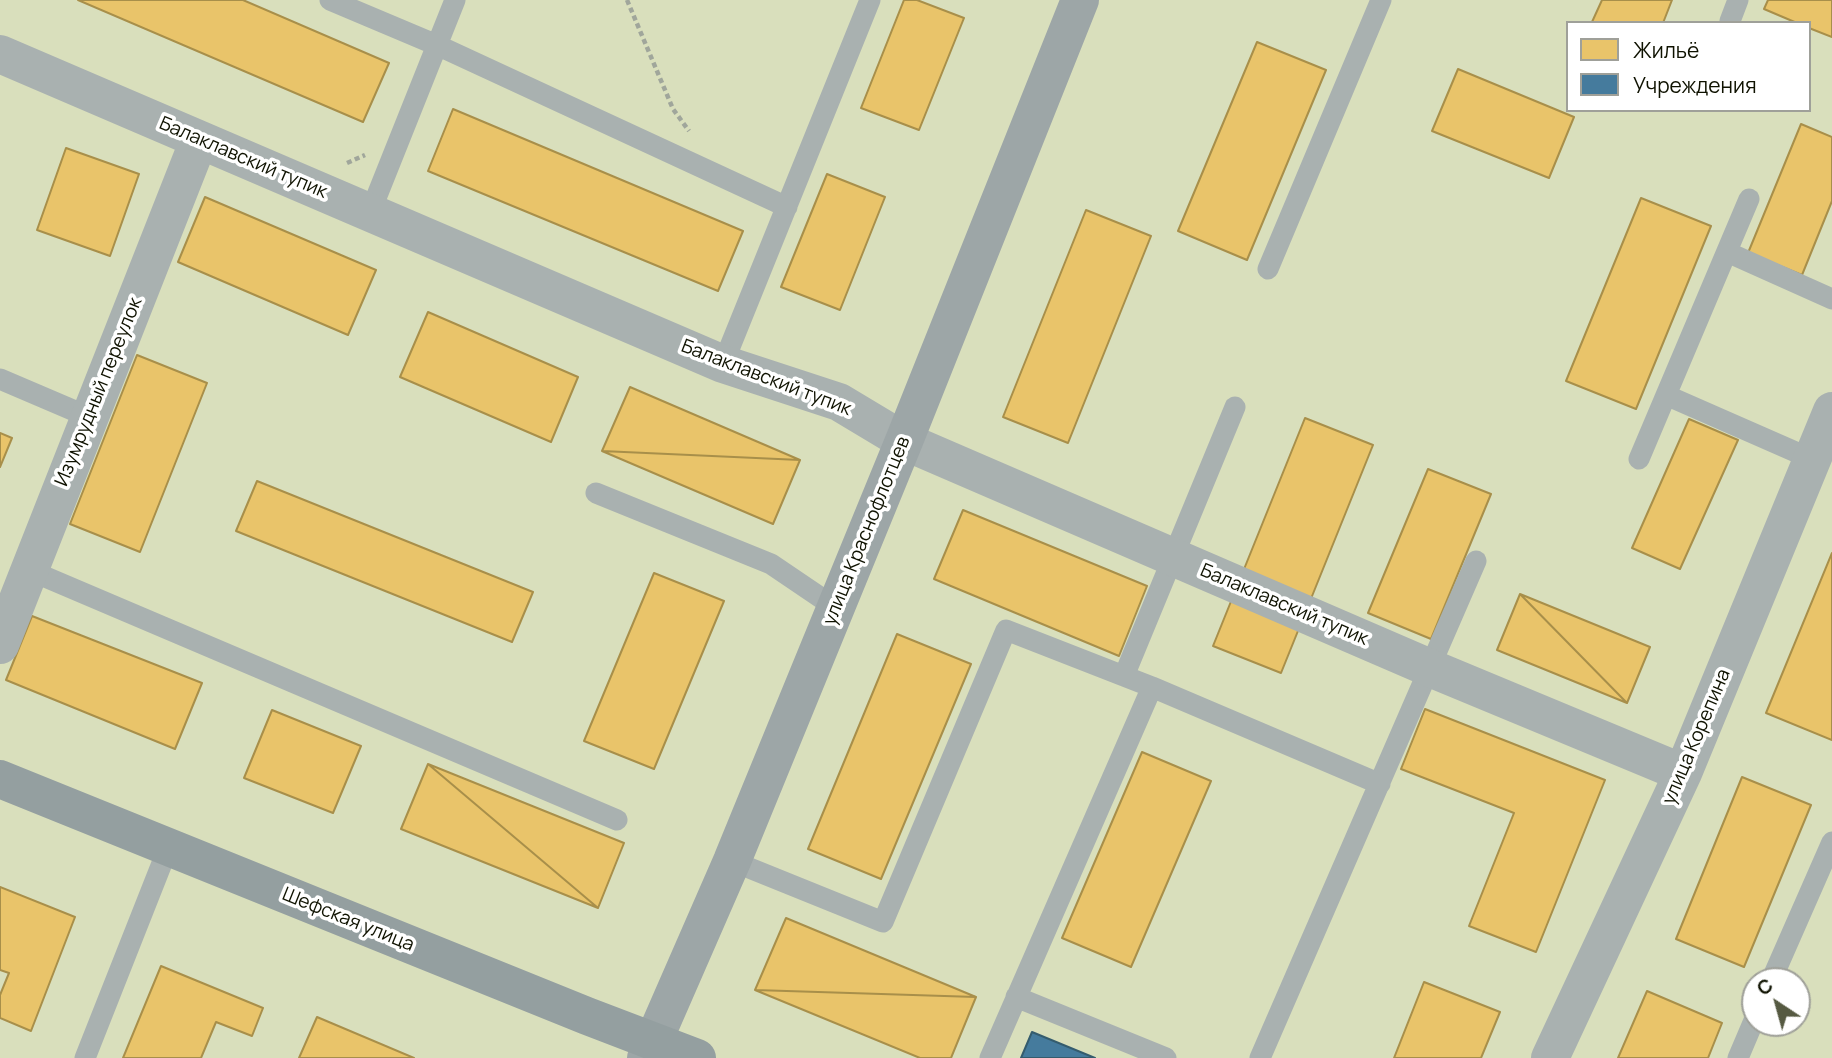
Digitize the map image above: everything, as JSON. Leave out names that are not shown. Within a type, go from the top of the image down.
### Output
[{"type":"main road","name":"улица Краснофлотцев","points":[[649,1050],[732,861],[836,608],[1080,0]]},
{"type":"main road","name":"Шефская улица","points":[[0,779],[649,1050],[697,1058]]},
{"type":"street","name":"Балаклавский тупик","points":[[0,54],[723,364],[839,402],[904,441],[1430,668],[1683,773]]},
{"type":"street","name":"Изумрудный переулок","points":[[0,645],[200,140]]},
{"type":"street","name":"улица Корепина","points":[[1550,1058],[1683,773],[1832,411]]},
{"type":"lane","points":[[330,0],[439,46],[787,207]]},
{"type":"lane","points":[[370,213],[439,46],[455,0]]},
{"type":"lane","points":[[723,364],[870,0]]},
{"type":"lane","points":[[1268,269],[1381,0]]},
{"type":"lane","points":[[1730,21],[1738,0]]},
{"type":"lane","points":[[1639,459],[1668,396],[1749,199]]},
{"type":"lane","points":[[1727,252],[1832,299]]},
{"type":"lane","points":[[0,379],[89,417]]},
{"type":"lane","points":[[1668,396],[1814,460]]},
{"type":"lane","points":[[1124,676],[1235,407]]},
{"type":"lane","points":[[596,493],[771,564],[836,608]]},
{"type":"lane","points":[[1260,1058],[1476,561]]},
{"type":"lane","points":[[29,570],[617,820]]},
{"type":"lane","points":[[732,861],[883,922],[1006,630],[1152,687],[1380,784]]},
{"type":"lane","points":[[990,1058],[1152,687]]},
{"type":"lane","points":[[1777,967],[1832,842]]},
{"type":"lane","points":[[85,1058],[168,848]]},
{"type":"lane","points":[[1016,998],[1166,1058]]},
{"type":"lane","points":[[1738,1058],[1747,1037]]},
{"type":"path","points":[[627,0],[673,109],[723,177]]},
{"type":"building: Жильё","points":[[78,0],[243,0],[389,63],[363,122]]},
{"type":"building: Жильё","points":[[904,0],[917,0],[964,18],[919,130],[861,108]]},
{"type":"building: Жильё","points":[[1602,0],[1672,0],[1664,21],[1592,21]]},
{"type":"building: Жильё","points":[[1768,0],[1832,0],[1832,37],[1811,29],[1811,21],[1792,21],[1764,9]]},
{"type":"building: Жильё","points":[[1257,42],[1326,70],[1247,260],[1178,231]]},
{"type":"building: Жильё","points":[[1458,69],[1574,117],[1549,178],[1432,131]]},
{"type":"building: Жильё","points":[[453,109],[743,231],[718,291],[428,171]]},
{"type":"building: Жильё","points":[[1801,124],[1832,137],[1832,201],[1802,275],[1748,253]]},
{"type":"building: Жильё","points":[[66,148],[139,174],[110,256],[37,230]]},
{"type":"building: Жильё","points":[[827,174],[885,197],[840,310],[781,287]]},
{"type":"building: Жильё","points":[[205,197],[376,270],[348,335],[178,262]]},
{"type":"building: Жильё","points":[[1641,198],[1711,226],[1636,409],[1566,381]]},
{"type":"building: Жильё","points":[[1086,210],[1151,236],[1068,443],[1003,417]]},
{"type":"building: Жильё","points":[[428,312],[578,377],[551,442],[400,377]]},
{"type":"building: Жильё","points":[[137,355],[207,383],[140,552],[70,524]]},
{"type":"building: Жильё","points":[[630,387],[800,460],[602,451]]},
{"type":"building: Жильё","points":[[1305,418],[1373,445],[1281,673],[1213,646]]},
{"type":"building: Жильё","points":[[1689,419],[1738,440],[1680,569],[1632,548]]},
{"type":"building: Жильё","points":[[0,433],[12,438],[0,467]]},
{"type":"building: Жильё","points":[[602,451],[800,460],[773,524]]},
{"type":"building: Жильё","points":[[1428,469],[1491,494],[1431,639],[1368,613]]},
{"type":"building: Жильё","points":[[257,481],[533,592],[512,642],[236,531]]},
{"type":"building: Жильё","points":[[963,510],[1147,586],[1119,656],[934,579]]},
{"type":"building: Жильё","points":[[1832,553],[1832,740],[1766,713]]},
{"type":"building: Жильё","points":[[654,573],[724,601],[654,769],[584,741]]},
{"type":"building: Жильё","points":[[1520,594],[1627,703],[1497,650]]},
{"type":"building: Жильё","points":[[1520,594],[1650,647],[1627,703]]},
{"type":"building: Жильё","points":[[32,616],[202,683],[175,749],[6,680]]},
{"type":"building: Жильё","points":[[897,634],[971,664],[881,879],[808,849]]},
{"type":"building: Жильё","points":[[1425,709],[1605,780],[1536,952],[1469,926],[1514,813],[1401,769]]},
{"type":"building: Жильё","points":[[272,710],[361,746],[333,813],[244,778]]},
{"type":"building: Жильё","points":[[1142,752],[1211,781],[1131,967],[1062,938]]},
{"type":"building: Жильё","points":[[428,764],[598,908],[401,829]]},
{"type":"building: Жильё","points":[[428,764],[624,843],[598,908]]},
{"type":"building: Жильё","points":[[1742,777],[1811,805],[1744,967],[1676,939]]},
{"type":"building: Жильё","points":[[0,887],[75,917],[31,1031],[0,1018],[0,995],[9,973],[0,970]]},
{"type":"building: Жильё","points":[[786,918],[976,997],[755,990]]},
{"type":"building: Жильё","points":[[161,966],[263,1008],[252,1036],[216,1022],[201,1058],[123,1058]]},
{"type":"building: Жильё","points":[[1424,982],[1500,1012],[1481,1058],[1394,1058]]},
{"type":"building: Жильё","points":[[755,990],[976,997],[951,1058],[920,1058]]},
{"type":"building: Жильё","points":[[1647,991],[1722,1023],[1708,1058],[1618,1058]]},
{"type":"building: Жильё","points":[[317,1017],[414,1058],[299,1058]]},
{"type":"building: Учреждения","points":[[1032,1032],[1095,1058],[1021,1058]]}]
